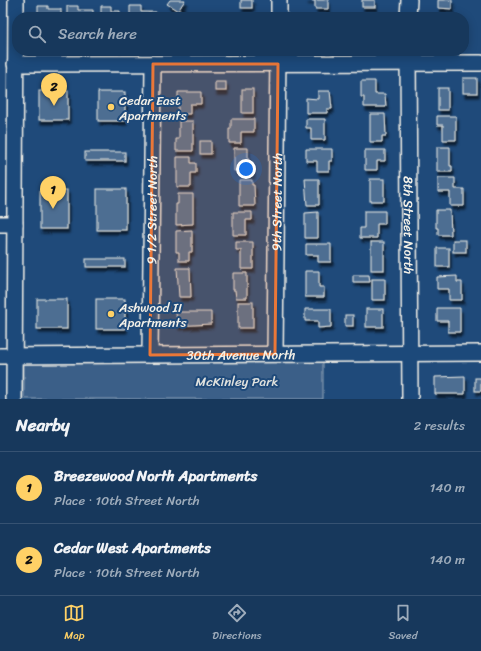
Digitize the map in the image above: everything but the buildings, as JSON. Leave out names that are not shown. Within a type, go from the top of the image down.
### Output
[{"type":"street","points":[[16,0],[16,12]]},
{"type":"street","points":[[279,0],[279,12]]},
{"type":"street","points":[[408,12],[409,0]]},
{"type":"street","points":[[14,399],[15,56]]},
{"type":"street","points":[[15,64],[153,64],[278,57],[408,57],[481,62]]},
{"type":"street","name":"9th Street North","points":[[275,354],[278,57]]},
{"type":"street","name":"8th Street North","points":[[408,57],[410,399]]},
{"type":"street","name":"9 1/2 Street North","points":[[150,355],[153,64]]},
{"type":"street","points":[[0,224],[15,224]]},
{"type":"street","name":"30th Avenue North","points":[[0,356],[481,353]]},
{"type":"highlighted area","points":[[153,64],[278,64],[275,354],[150,355]]},
{"type":"green space","name":"McKinley Park","points":[[323,362],[323,399],[24,399],[24,363]]},
{"type":"place","name":"Cedar West Apartments","points":[[54,106]]},
{"type":"place","name":"Cedar East Apartments","points":[[111,107]]},
{"type":"place","name":"Breezewood North Apartments","points":[[53,209]]},
{"type":"place","name":"Ashwood II Apartments","points":[[111,314]]}]
